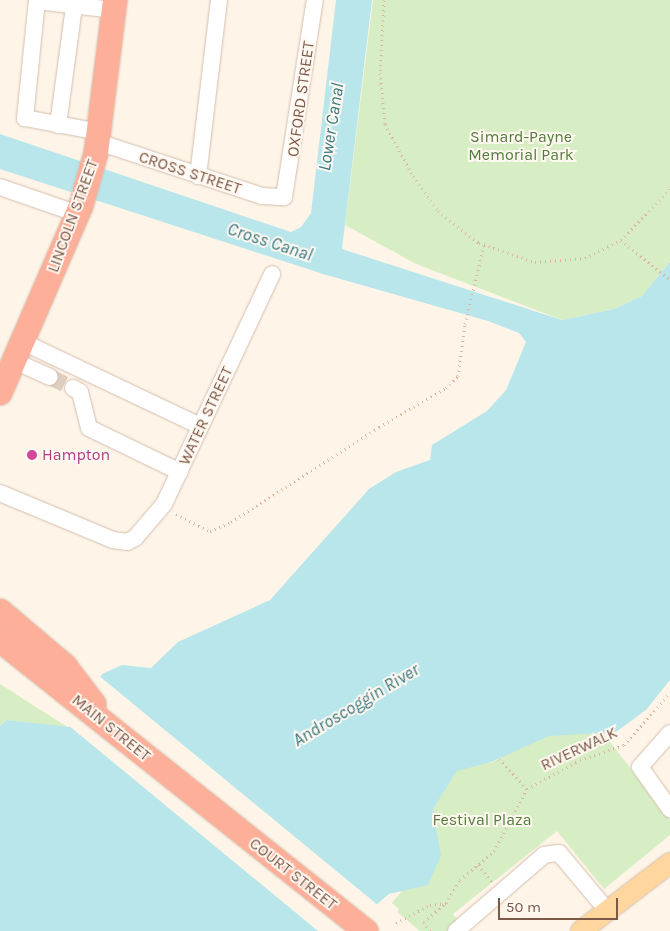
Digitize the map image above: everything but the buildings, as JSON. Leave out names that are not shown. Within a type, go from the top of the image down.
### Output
[{"type":"highway","name":"LINCOLN STREET","points":[[0,393],[79,210],[98,142],[115,5]]},
{"type":"highway","points":[[0,611],[48,664]]},
{"type":"highway","name":"MAIN STREET","points":[[0,640],[48,664],[106,724],[221,817]]},
{"type":"highway","name":"COURT STREET","points":[[221,817],[366,931]]},
{"type":"highway","points":[[319,894],[346,931]]},
{"type":"main road","points":[[581,931],[606,909],[670,863]]},
{"type":"street","points":[[198,176],[219,0]]},
{"type":"street","name":"OXFORD STREET","points":[[284,197],[286,195],[315,0]]},
{"type":"street","points":[[37,1],[115,5]]},
{"type":"street","name":"CROSS STREET","points":[[37,1],[25,118],[58,125],[98,142],[262,196],[284,197]]},
{"type":"street","points":[[58,125],[75,3]]},
{"type":"street","points":[[0,187],[79,210]]},
{"type":"street","name":"WATER STREET","points":[[0,492],[121,542],[135,538],[162,506],[180,472],[272,274]]},
{"type":"street","points":[[19,351],[92,375],[200,426]]},
{"type":"street","points":[[19,351],[50,377]]},
{"type":"street","points":[[92,375],[76,390],[89,428],[180,472]]},
{"type":"street","points":[[670,733],[640,767],[670,809]]},
{"type":"street","points":[[456,931],[544,855],[559,854],[606,909]]},
{"type":"path","points":[[384,0],[380,73],[385,124],[413,176],[438,211],[484,245],[535,262],[585,258],[621,240],[670,189]]},
{"type":"path","points":[[621,240],[670,280]]},
{"type":"path","points":[[162,506],[210,531],[231,522],[379,427],[446,388],[458,376],[465,324],[484,245]]},
{"type":"path","name":"RIVERWALK","points":[[430,931],[424,922],[446,903],[460,880],[494,852],[527,789],[580,760],[624,745],[670,693]]},
{"type":"path","points":[[499,759],[527,789]]},
{"type":"path","points":[[478,865],[501,892]]},
{"type":"path","points":[[396,924],[430,905],[446,903]]},
{"type":"green space","name":"Simard-Payne Memorial Park","points":[[373,0],[670,0],[670,262],[642,296],[614,309],[562,320],[416,264],[345,225]]},
{"type":"green space","points":[[0,684],[69,728],[7,720],[0,726]]},
{"type":"green space","name":"Festival Plaza","points":[[594,721],[670,820],[670,835],[604,889],[557,831],[453,914],[464,929],[462,931],[420,931],[397,912],[399,909],[392,903],[409,882],[427,784],[469,765],[493,762],[509,752],[516,740]]},
{"type":"water","points":[[336,0],[372,0],[342,249],[562,320],[614,309],[642,296],[670,262],[670,680],[646,710],[616,732],[549,736],[491,762],[457,771],[433,809],[441,856],[428,885],[389,894],[345,931],[0,931],[0,726],[7,720],[69,727],[102,674],[122,665],[151,668],[178,642],[270,600],[369,489],[396,472],[430,460],[432,445],[487,411],[506,390],[526,342],[519,333],[488,321],[323,274],[0,169],[0,134],[291,232],[301,227],[311,213]]},
{"type":"pier","points":[[98,675],[379,906],[349,931],[318,931],[68,725]]},
{"type":"tunnel","points":[[50,377],[73,388]]},
{"type":"place","name":"Hampton","points":[[32,455]]},
{"type":"water label","name":"Lower Canal","points":[[331,127]]},
{"type":"water label","name":"Cross Canal","points":[[270,242]]},
{"type":"water label","name":"Androscoggin River","points":[[356,705]]}]
